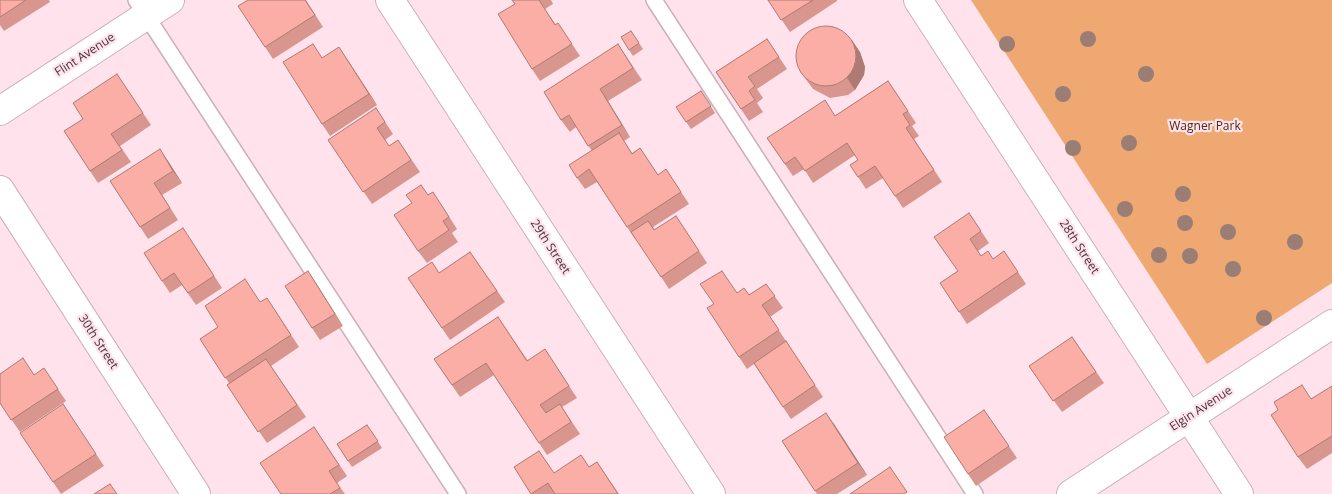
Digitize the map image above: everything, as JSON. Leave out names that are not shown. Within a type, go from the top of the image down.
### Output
[{"type":"street","name":"Flint Avenue","points":[[0,111],[141,8],[170,0]]},
{"type":"street","name":"29th Street","points":[[390,0],[711,494]]},
{"type":"street","name":"28th Street","points":[[918,0],[1239,494]]},
{"type":"street","name":"30th Street","points":[[0,190],[196,494]]},
{"type":"street","name":"Elgin Avenue","points":[[1071,494],[1332,324]]},
{"type":"lane","points":[[654,0],[975,494]]},
{"type":"lane","points":[[141,8],[458,494]]},
{"type":"green space","name":"Wagner Park","points":[[971,0],[1332,0],[1332,283],[1207,364]]},
{"type":"building","points":[[0,0],[26,0],[0,17]]},
{"type":"building","points":[[248,0],[305,0],[315,15],[265,47],[238,6]]},
{"type":"building","points":[[512,0],[539,0],[555,25],[558,23],[572,44],[532,69],[498,14],[515,4]]},
{"type":"building","points":[[768,0],[813,0],[781,20]]},
{"type":"building","points":[[826,26],[842,31],[847,35],[851,40],[856,56],[851,72],[847,77],[842,81],[826,86],[810,81],[805,77],[801,72],[796,56],[801,40],[805,35],[810,31]]},
{"type":"building","points":[[631,31],[639,43],[629,50],[621,37]]},
{"type":"building","points":[[767,39],[779,57],[748,77],[755,86],[749,91],[755,100],[741,109],[716,72]]},
{"type":"building","points":[[313,44],[322,58],[339,47],[369,94],[322,124],[283,62]]},
{"type":"building","points":[[618,44],[633,68],[600,89],[622,125],[588,146],[569,115],[561,120],[544,92]]},
{"type":"building","points":[[117,74],[143,113],[111,134],[122,150],[90,171],[64,131],[83,119],[73,103]]},
{"type":"building","points":[[888,81],[908,111],[903,114],[910,125],[906,128],[934,170],[895,196],[875,166],[858,177],[850,165],[858,160],[847,143],[805,171],[795,157],[785,164],[767,138],[825,100],[835,116]]},
{"type":"building","points":[[701,91],[711,106],[686,122],[676,107]]},
{"type":"building","points":[[376,108],[385,122],[377,128],[389,146],[398,140],[411,160],[363,192],[328,140]]},
{"type":"building","points":[[619,133],[632,154],[640,148],[658,175],[666,169],[681,192],[627,227],[589,169],[577,178],[569,165]]},
{"type":"building","points":[[160,149],[173,171],[154,183],[170,208],[140,227],[110,181]]},
{"type":"building","points":[[421,185],[428,195],[433,192],[449,217],[443,221],[449,230],[418,251],[394,215],[412,203],[406,195]]},
{"type":"building","points":[[969,213],[981,231],[970,239],[981,256],[988,251],[993,259],[1004,251],[1018,272],[959,312],[940,283],[958,271],[934,237]]},
{"type":"building","points":[[676,216],[699,251],[661,277],[631,232],[648,221],[654,230]]},
{"type":"building","points":[[183,228],[214,276],[188,293],[174,273],[162,281],[144,253]]},
{"type":"building","points":[[470,252],[497,291],[442,328],[408,278],[432,262],[439,273]]},
{"type":"building","points":[[308,271],[335,314],[312,328],[285,286]]},
{"type":"building","points":[[722,271],[737,293],[744,288],[749,295],[766,284],[775,296],[762,305],[779,330],[739,357],[707,308],[714,304],[700,284]]},
{"type":"building","points":[[245,279],[260,302],[267,298],[291,335],[225,378],[200,339],[218,327],[205,306]]},
{"type":"building","points":[[498,317],[527,361],[545,349],[569,386],[540,405],[546,413],[560,404],[571,422],[539,443],[486,363],[452,385],[434,359]]},
{"type":"building","points":[[1072,337],[1096,372],[1053,401],[1029,366]]},
{"type":"building","points":[[786,341],[815,385],[783,407],[754,363]]},
{"type":"building","points":[[23,358],[34,375],[44,368],[58,389],[11,420],[0,403],[0,374]]},
{"type":"building","points":[[266,359],[297,405],[258,432],[227,385]]},
{"type":"building","points":[[1302,385],[1311,399],[1332,386],[1332,436],[1298,457],[1271,415],[1278,410],[1274,402]]},
{"type":"building","points":[[63,404],[96,454],[53,482],[20,433]]},
{"type":"building","points":[[984,410],[1009,446],[968,474],[944,437]]},
{"type":"building","points":[[826,413],[858,463],[815,491],[782,441]]},
{"type":"building","points":[[367,425],[378,441],[348,461],[337,444]]},
{"type":"building","points":[[314,427],[339,465],[329,471],[340,488],[330,494],[281,494],[260,463]]},
{"type":"building","points":[[539,451],[554,473],[581,455],[589,467],[597,462],[618,494],[555,494],[548,483],[531,494],[514,467]]},
{"type":"building","points":[[890,467],[907,492],[903,494],[850,494]]},
{"type":"building","points":[[110,484],[117,494],[94,494]]}]
